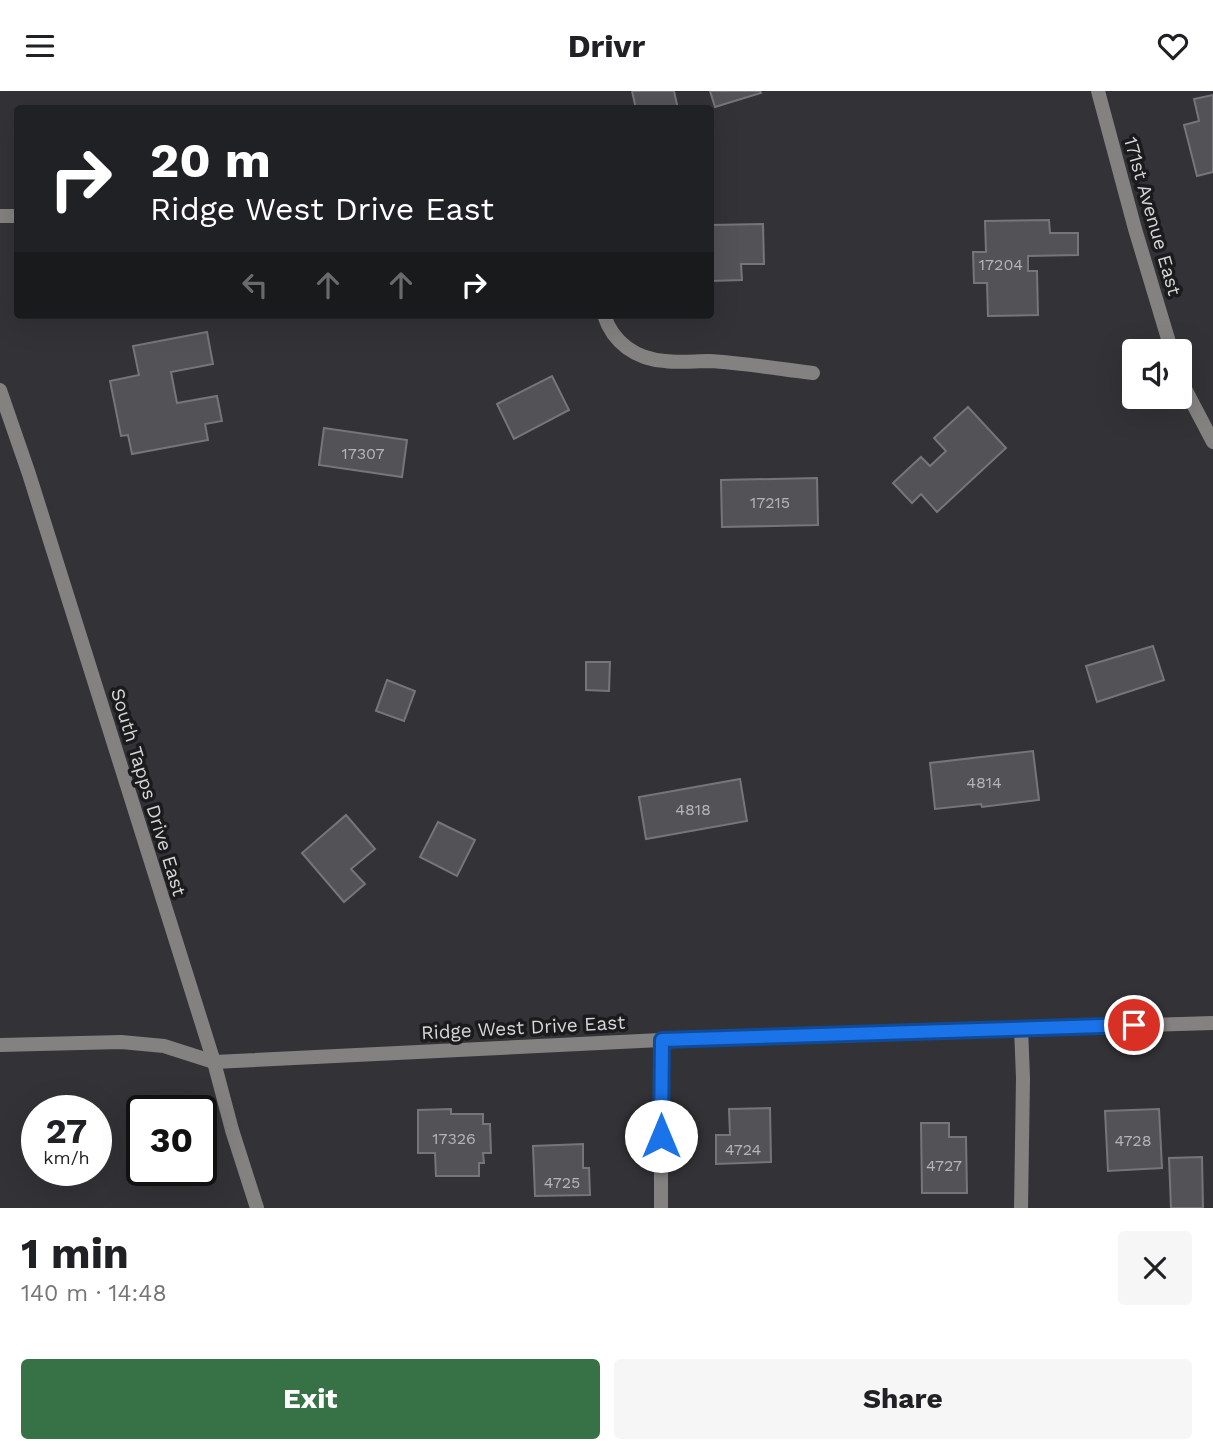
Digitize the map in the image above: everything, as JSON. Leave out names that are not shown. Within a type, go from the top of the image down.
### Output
[{"type":"street","name":"171st Avenue East","points":[[1098,91],[1168,339]]},
{"type":"street","points":[[606,319],[612,334],[623,346],[640,355],[664,361],[709,361],[813,373]]},
{"type":"street","name":"South Tapps Drive East","points":[[0,390],[29,474],[214,1062],[257,1208]]},
{"type":"street","points":[[1192,402],[1213,442]]},
{"type":"street","name":"Ridge West Drive East","points":[[214,1062],[662,1040],[1213,1023]]},
{"type":"street","points":[[1021,1028],[1021,1208]]},
{"type":"street","points":[[661,1208],[662,1040]]},
{"type":"street","points":[[0,1045],[121,1042],[164,1046],[214,1062]]},
{"type":"building","points":[[632,91],[674,91],[677,105],[635,105]]},
{"type":"building","points":[[710,91],[760,91],[761,93],[715,107]]},
{"type":"building","points":[[1213,95],[1213,172],[1197,176],[1184,125],[1199,121],[1194,99]]},
{"type":"building","points":[[1049,220],[1050,233],[1078,233],[1078,255],[1028,256],[1028,271],[1037,271],[1038,315],[988,316],[987,283],[974,283],[973,252],[986,252],[985,221]]},
{"type":"building","points":[[763,224],[764,264],[741,264],[742,280],[714,281],[714,225]]},
{"type":"building","points":[[207,332],[213,364],[171,372],[177,403],[217,396],[222,421],[205,424],[208,440],[132,454],[128,435],[121,436],[110,381],[139,375],[133,346]]},
{"type":"building","points":[[552,376],[569,410],[514,439],[497,404]]},
{"type":"building","points":[[968,407],[1006,448],[937,512],[921,494],[912,503],[893,483],[921,457],[930,466],[946,451],[934,438]]},
{"type":"building","points":[[324,428],[407,440],[402,477],[319,465]]},
{"type":"building","points":[[817,478],[818,525],[722,527],[721,480]]},
{"type":"building","points":[[1153,646],[1164,680],[1097,702],[1086,666]]},
{"type":"building","points":[[586,662],[610,662],[609,691],[586,690]]},
{"type":"building","points":[[387,680],[415,691],[404,721],[376,711]]},
{"type":"building","points":[[1033,751],[1039,800],[935,809],[930,763]]},
{"type":"building","points":[[740,779],[747,821],[646,839],[639,797]]},
{"type":"building","points":[[346,815],[375,849],[351,869],[365,884],[344,902],[302,853]]},
{"type":"building","points":[[438,822],[475,840],[457,876],[420,857]]},
{"type":"building","points":[[770,1108],[771,1162],[716,1164],[716,1135],[730,1135],[729,1109]]},
{"type":"building","points":[[451,1109],[451,1114],[483,1114],[483,1124],[490,1124],[491,1153],[483,1153],[484,1163],[479,1163],[479,1176],[436,1176],[435,1153],[418,1153],[418,1110]]},
{"type":"building","points":[[1159,1109],[1162,1168],[1108,1171],[1105,1111]]},
{"type":"building","points":[[921,1123],[949,1123],[949,1137],[966,1137],[967,1193],[922,1193]]},
{"type":"building","points":[[583,1144],[583,1168],[589,1168],[590,1195],[535,1196],[533,1146]]},
{"type":"building","points":[[1202,1157],[1203,1208],[1171,1208],[1169,1158]]},
{"type":"route","points":[[661,1136],[662,1040],[1134,1025]]}]
